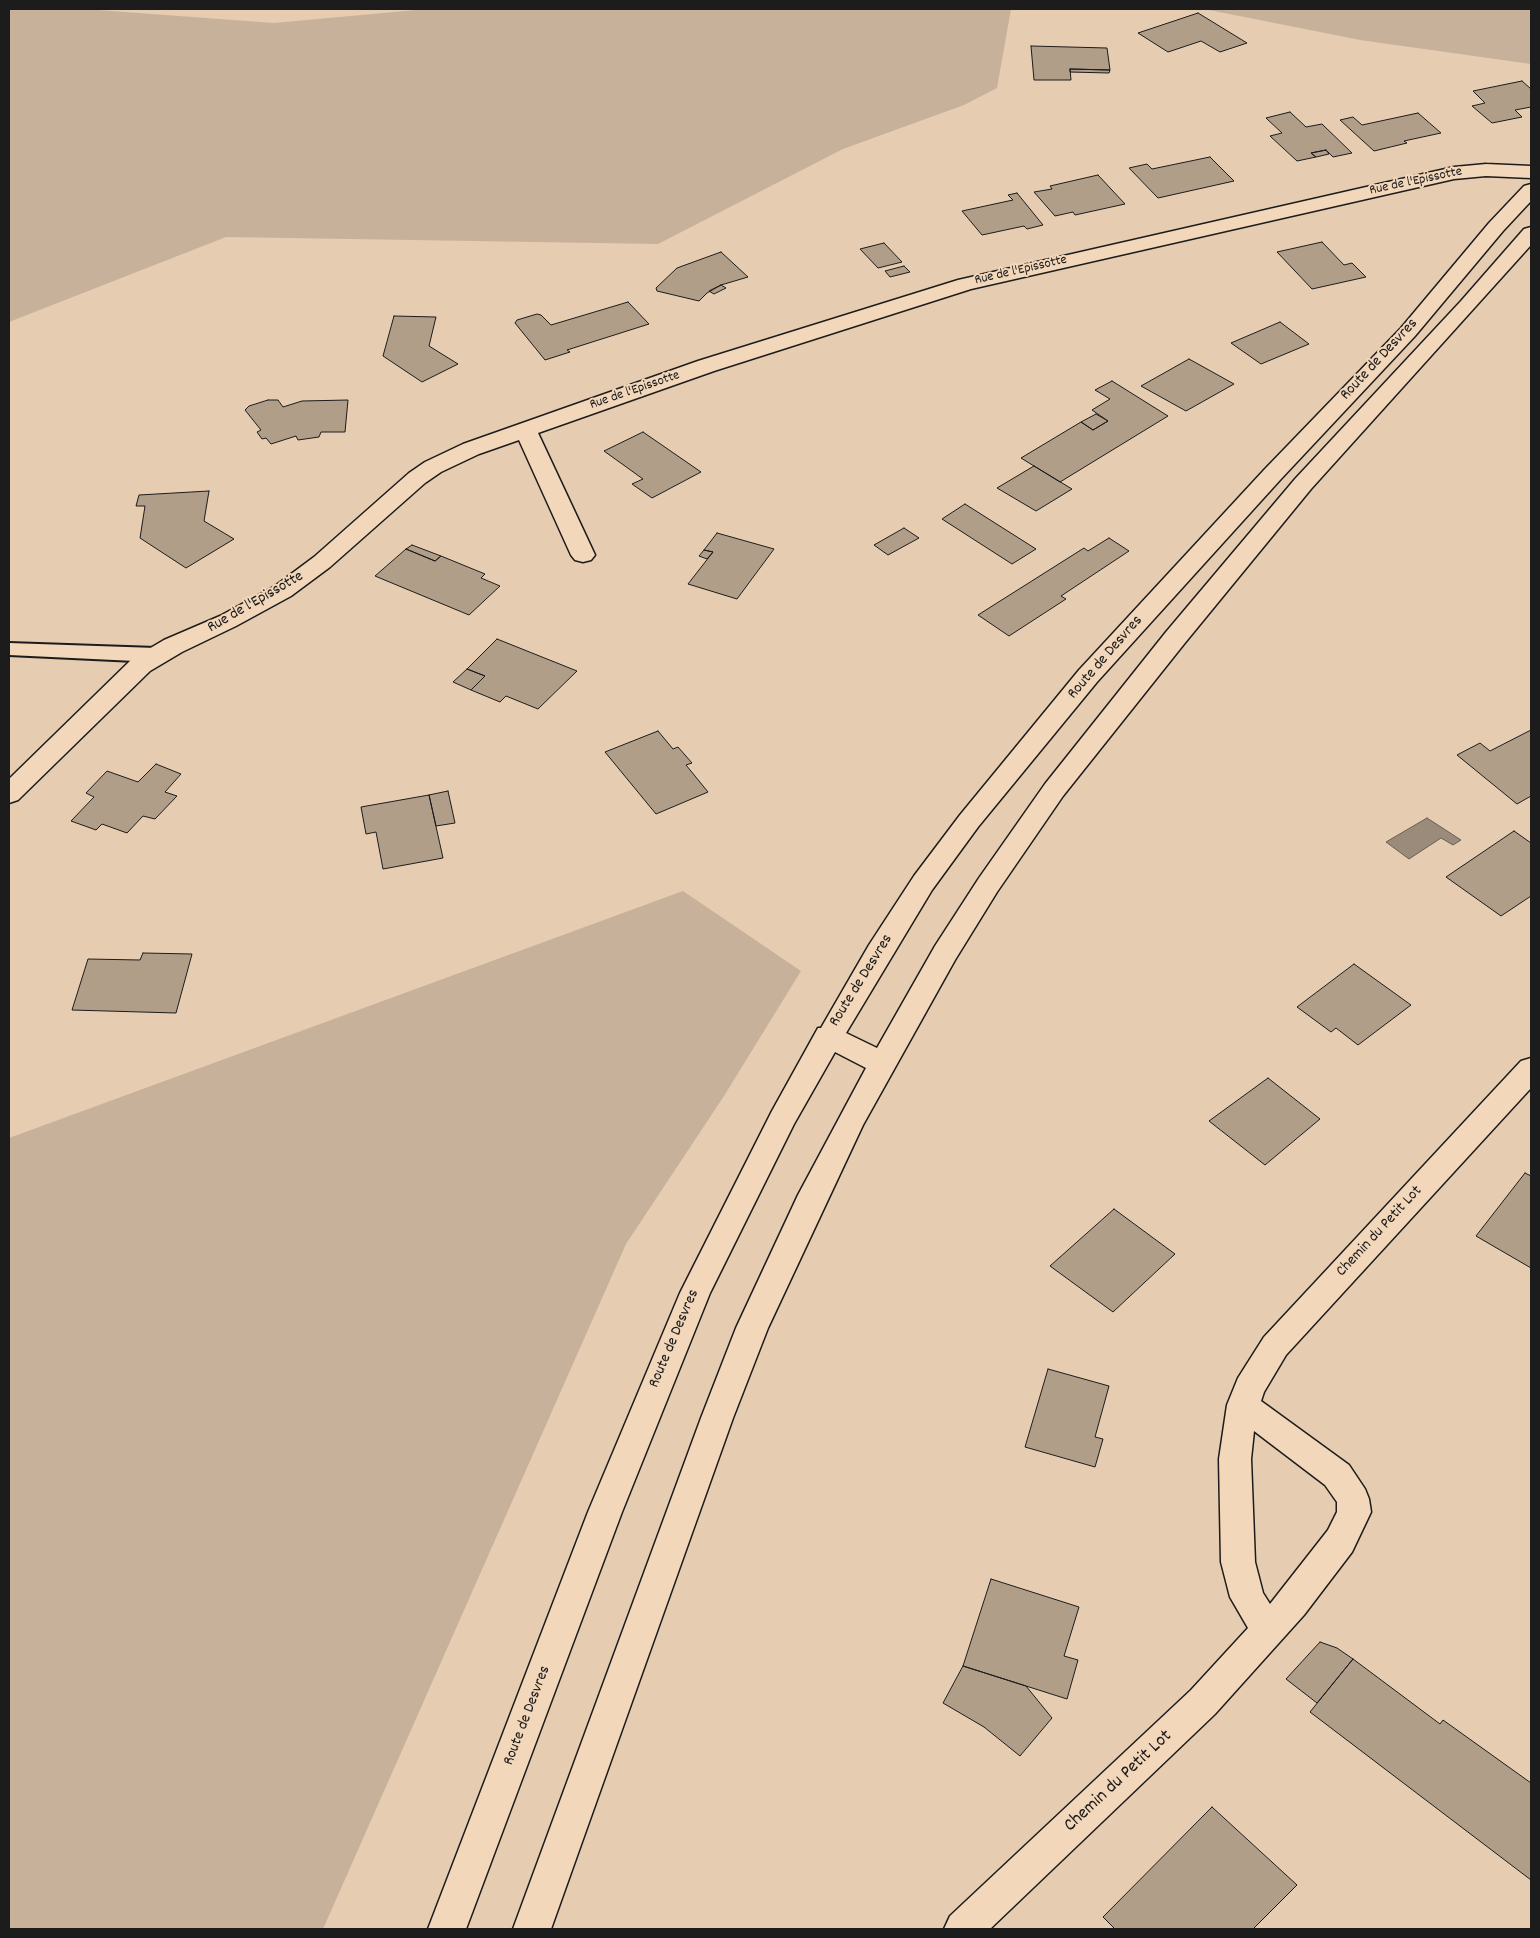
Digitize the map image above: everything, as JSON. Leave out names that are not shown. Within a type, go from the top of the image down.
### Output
[{"type":"main road","name":"Rue de l'Epissotte","points":[[9,794],[128,676],[156,655],[228,621],[283,591],[322,562],[417,478],[433,467],[471,448],[715,363],[941,291],[992,277],[1454,173],[1486,170],[1531,172]]},
{"type":"main road","name":"Route de Desvres","points":[[447,1929],[605,1512],[674,1342],[740,1200],[828,1036],[923,884],[1039,734],[1118,643],[1408,332],[1496,227],[1531,190]]},
{"type":"main road","name":"Route de Desvres","points":[[532,1929],[717,1418],[752,1328],[816,1188],[882,1063],[945,954],[988,885],[1049,797],[1102,729],[1303,484],[1468,305],[1531,233]]},
{"type":"main road","points":[[525,429],[583,555]]},
{"type":"main road","points":[[828,1036],[882,1063]]},
{"type":"main road","name":"Chemin du Petit Lot","points":[[1269,1629],[1254,1610],[1247,1597],[1238,1562],[1235,1459],[1238,1427],[1243,1404],[1256,1374],[1275,1346],[1531,1069]]},
{"type":"main road","name":"Chemin du Petit Lot","points":[[963,1929],[1204,1702],[1269,1629],[1340,1541],[1354,1512],[1353,1499],[1337,1475],[1243,1404]]},
{"type":"lane","name":"Rue de l'Epissotte","points":[[9,649],[93,654],[156,655]]},
{"type":"shaded area","points":[[9,9],[84,9],[274,23],[427,9],[1011,9],[997,88],[964,105],[843,149],[658,244],[226,237],[9,322]]},
{"type":"shaded area","points":[[1204,9],[1531,9],[1531,64],[1360,40]]},
{"type":"shaded area","points":[[1427,818],[1461,840],[1453,845],[1441,838],[1409,859],[1386,842]]},
{"type":"shaded area","points":[[683,891],[801,971],[724,1096],[626,1244],[323,1929],[9,1929],[9,1138]]},
{"type":"building","points":[[1198,13],[1247,43],[1220,52],[1201,41],[1168,52],[1138,33]]},
{"type":"building","points":[[1031,46],[1107,48],[1110,70],[1070,69],[1071,80],[1034,80]]},
{"type":"building","points":[[1070,69],[1110,70],[1109,73],[1070,72]]},
{"type":"building","points":[[1522,81],[1531,89],[1531,107],[1515,110],[1522,117],[1492,123],[1472,106],[1485,103],[1473,91]]},
{"type":"building","points":[[1290,112],[1306,127],[1322,124],[1352,153],[1333,157],[1326,150],[1311,153],[1316,157],[1297,161],[1270,136],[1282,133],[1266,118]]},
{"type":"building","points":[[1418,113],[1441,133],[1404,141],[1407,143],[1374,151],[1340,120],[1353,117],[1362,125]]},
{"type":"building","points":[[1326,150],[1329,154],[1316,157],[1311,153]]},
{"type":"building","points":[[1210,157],[1234,181],[1158,198],[1129,168],[1147,164],[1152,169]]},
{"type":"building","points":[[1098,175],[1125,204],[1075,215],[1073,212],[1055,216],[1034,192],[1052,189],[1050,186]]},
{"type":"building","points":[[1017,193],[1043,225],[1027,229],[1024,226],[982,235],[962,211],[1013,200],[1008,195]]},
{"type":"building","points":[[1322,242],[1344,265],[1352,263],[1366,277],[1312,289],[1277,252]]},
{"type":"building","points":[[884,243],[902,262],[878,268],[860,249]]},
{"type":"building","points":[[721,252],[748,277],[721,285],[707,293],[699,301],[657,291],[656,288],[677,268]]},
{"type":"building","points":[[904,266],[910,272],[890,277],[885,271]]},
{"type":"building","points":[[721,285],[726,288],[714,294],[709,291]]},
{"type":"building","points":[[628,302],[649,324],[567,350],[570,352],[545,360],[515,323],[517,320],[537,314],[541,315],[551,325]]},
{"type":"building","points":[[394,316],[436,317],[429,346],[458,364],[422,382],[383,356]]},
{"type":"building","points":[[1280,322],[1309,344],[1261,364],[1231,343]]},
{"type":"building","points":[[1189,359],[1234,384],[1186,411],[1141,386]]},
{"type":"building","points":[[1112,381],[1168,416],[1060,482],[1021,458],[1081,422],[1093,430],[1108,421],[1092,410],[1110,399],[1095,390]]},
{"type":"building","points":[[268,400],[278,400],[283,407],[302,401],[348,400],[345,432],[321,432],[319,437],[298,440],[296,436],[271,444],[266,438],[262,439],[257,432],[261,430],[245,410],[249,406]]},
{"type":"building","points":[[1096,414],[1108,421],[1093,430],[1081,422]]},
{"type":"building","points":[[643,432],[701,472],[652,498],[632,484],[643,479],[604,451]]},
{"type":"building","points":[[1034,466],[1072,489],[1036,511],[997,488]]},
{"type":"building","points":[[209,491],[204,521],[234,539],[186,568],[140,538],[145,506],[136,506],[139,495]]},
{"type":"building","points":[[965,504],[1036,549],[1012,564],[942,519]]},
{"type":"building","points":[[904,528],[919,538],[888,555],[874,545]]},
{"type":"building","points":[[717,533],[774,549],[737,599],[688,584],[713,552],[704,550]]},
{"type":"building","points":[[1109,538],[1129,551],[1061,596],[1066,599],[1009,636],[978,615],[1084,548],[1088,551]]},
{"type":"building","points":[[412,545],[441,556],[435,561],[406,549]]},
{"type":"building","points":[[406,549],[435,561],[441,556],[485,574],[481,578],[500,586],[469,615],[375,576]]},
{"type":"building","points":[[704,550],[713,552],[707,559],[699,556]]},
{"type":"building","points":[[497,639],[577,671],[538,709],[506,696],[500,702],[471,690],[485,676],[467,669]]},
{"type":"building","points":[[467,669],[485,676],[471,690],[453,682]]},
{"type":"building","points":[[1531,730],[1531,796],[1517,804],[1457,755],[1480,743],[1490,751]]},
{"type":"building","points":[[658,731],[673,749],[678,747],[692,763],[686,765],[708,792],[656,814],[605,752]]},
{"type":"building","points":[[156,764],[181,774],[165,792],[177,796],[155,819],[143,816],[127,833],[102,824],[96,830],[71,821],[94,797],[86,793],[107,771],[138,782]]},
{"type":"building","points":[[448,791],[455,823],[436,826],[429,795]]},
{"type":"building","points":[[429,795],[443,858],[383,869],[376,832],[366,834],[361,807]]},
{"type":"building","points":[[1514,831],[1531,843],[1531,896],[1501,916],[1446,877]]},
{"type":"building","points":[[143,953],[192,954],[176,1013],[72,1010],[88,959],[140,960]]},
{"type":"building","points":[[1354,964],[1411,1005],[1358,1045],[1336,1028],[1331,1032],[1297,1007]]},
{"type":"building","points":[[1268,1078],[1320,1119],[1265,1165],[1209,1121]]},
{"type":"building","points":[[1525,1173],[1531,1176],[1531,1268],[1476,1236]]},
{"type":"building","points":[[1114,1209],[1175,1254],[1113,1312],[1050,1266]]},
{"type":"building","points":[[1048,1369],[1109,1386],[1095,1437],[1103,1439],[1095,1467],[1025,1447]]},
{"type":"building","points":[[991,1579],[1079,1607],[1064,1656],[1078,1660],[1067,1699],[963,1666]]},
{"type":"building","points":[[1320,1642],[1337,1648],[1353,1659],[1317,1703],[1286,1679]]},
{"type":"building","points":[[1353,1659],[1440,1724],[1443,1720],[1531,1783],[1531,1880],[1310,1712]]},
{"type":"building","points":[[963,1666],[1026,1686],[1052,1718],[1020,1756],[984,1727],[943,1703]]},
{"type":"building","points":[[1212,1807],[1297,1885],[1253,1929],[1115,1929],[1103,1917]]}]
